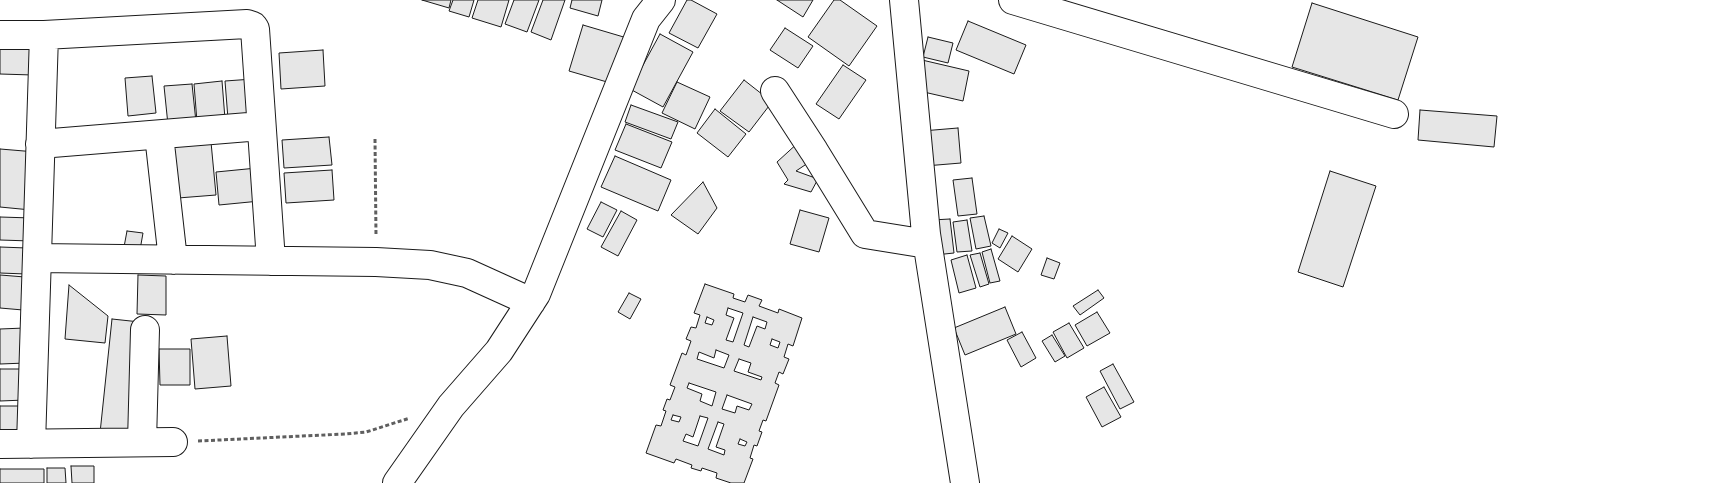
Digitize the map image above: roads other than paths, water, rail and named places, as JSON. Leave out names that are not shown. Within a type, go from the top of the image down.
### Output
[{"type":"street","points":[[397,483],[451,406],[499,351],[536,294],[646,19],[661,0]]},
{"type":"street","points":[[904,0],[927,244],[965,483]]},
{"type":"street","points":[[1013,0],[1394,114]]},
{"type":"street","points":[[0,35],[44,36],[250,24],[253,26],[271,261]]},
{"type":"street","points":[[31,444],[44,36]]},
{"type":"street","points":[[775,91],[865,234],[927,244]]},
{"type":"street","points":[[40,144],[261,126]]},
{"type":"street","points":[[159,135],[173,260]]},
{"type":"street","points":[[37,258],[430,264],[467,273],[531,302]]},
{"type":"street","points":[[142,442],[145,330]]},
{"type":"street","points":[[0,444],[173,442]]}]
